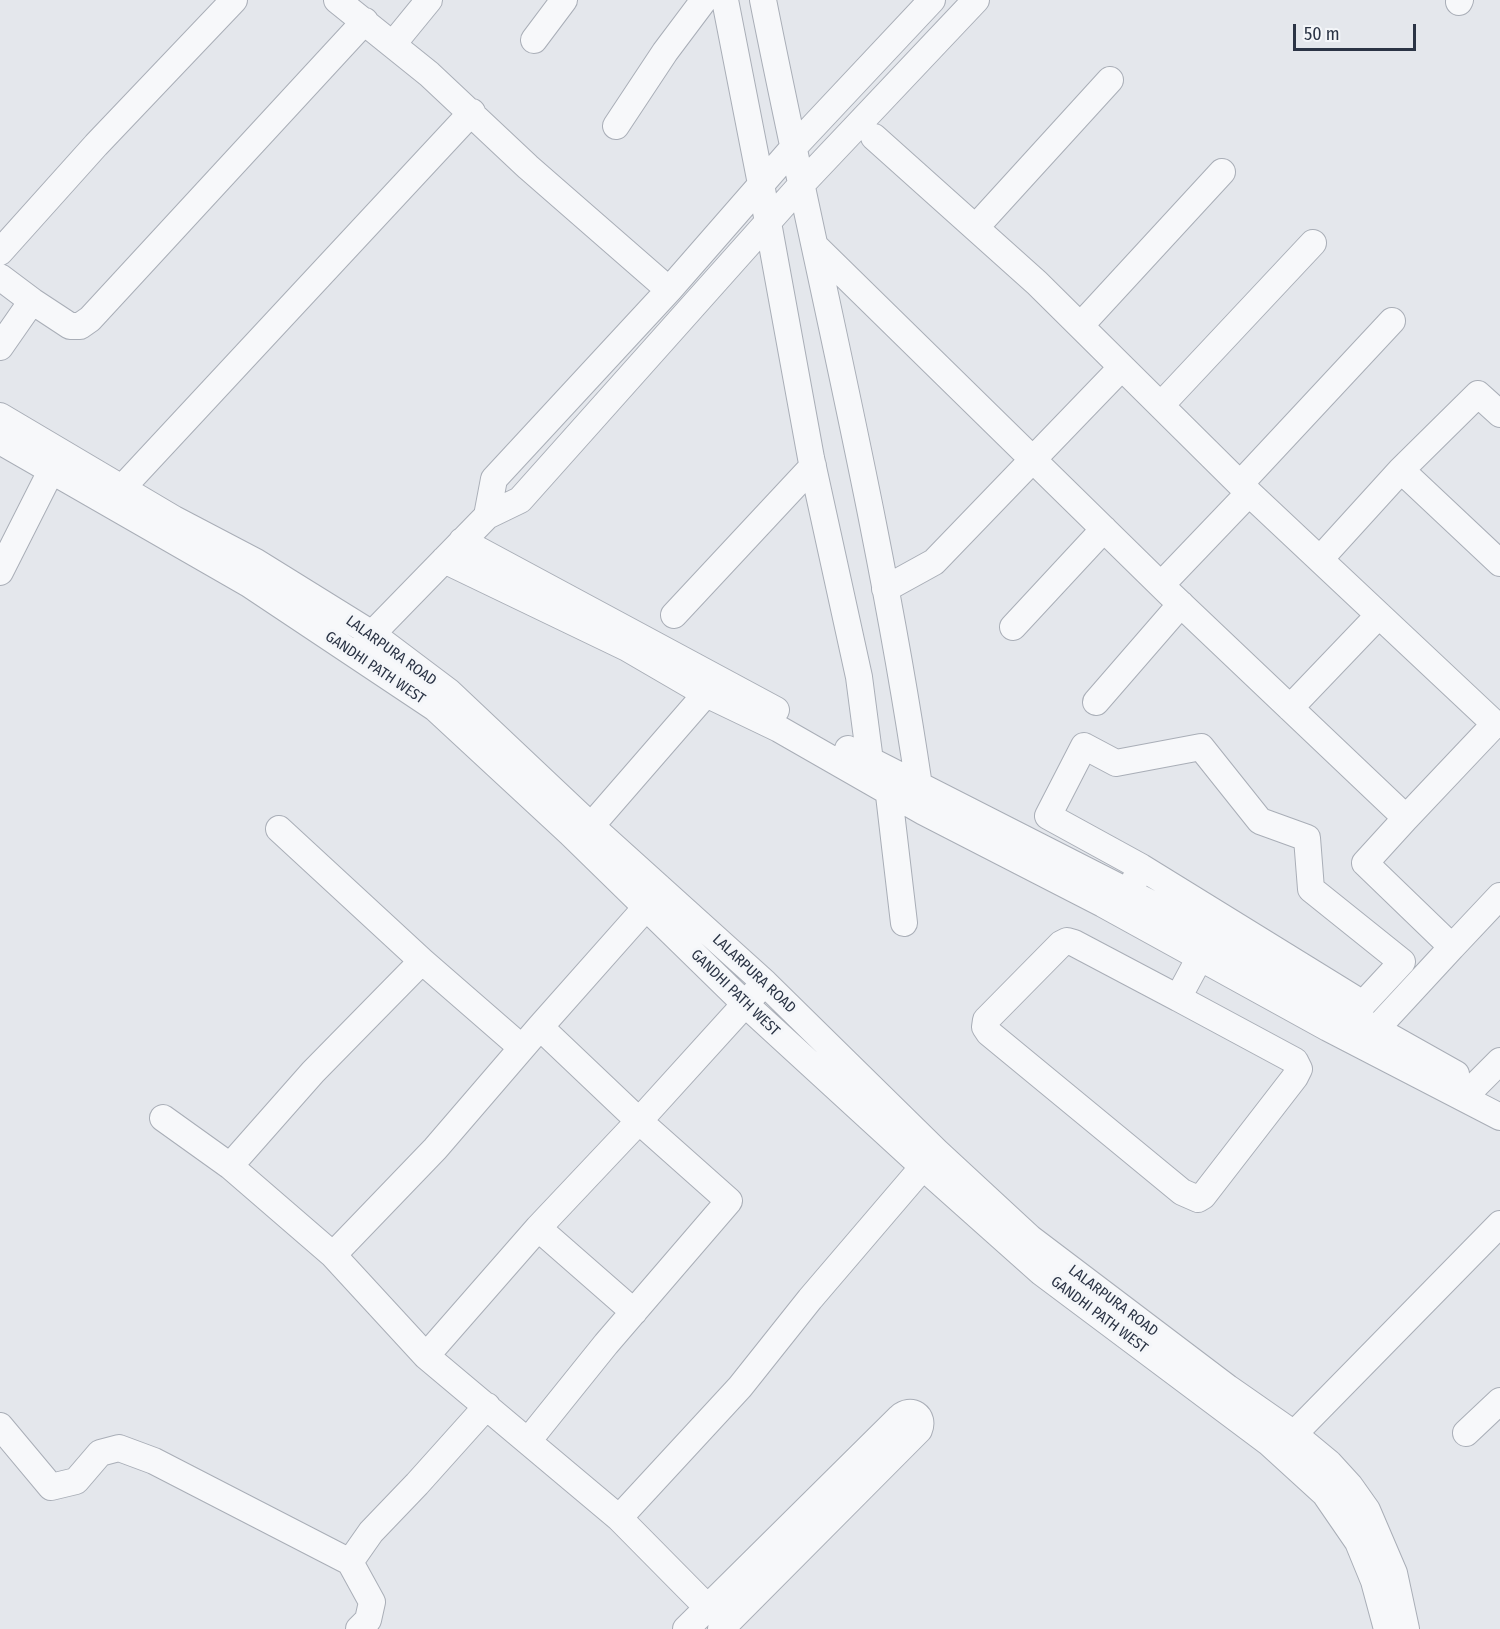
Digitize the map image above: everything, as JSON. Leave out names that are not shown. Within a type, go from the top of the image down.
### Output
[{"type":"street","points":[[0,252],[96,145],[234,0]]},
{"type":"street","points":[[337,0],[393,44],[471,112],[528,167],[669,290]]},
{"type":"street","points":[[393,44],[429,0]]},
{"type":"street","points":[[534,40],[564,0]]},
{"type":"street","points":[[616,126],[665,52],[704,0]]},
{"type":"street","points":[[725,0],[813,466],[882,774],[904,923]]},
{"type":"street","points":[[731,0],[769,29]]},
{"type":"street","points":[[763,0],[792,148],[816,247],[885,589],[919,786]]},
{"type":"street","points":[[487,516],[495,479],[669,290],[792,148],[932,0]]},
{"type":"street","points":[[365,644],[487,516],[520,500],[801,185],[976,0]]},
{"type":"street","points":[[0,277],[70,326],[80,326],[90,319],[365,21]]},
{"type":"street","points":[[976,227],[1110,80]]},
{"type":"street","points":[[123,487],[471,112]]},
{"type":"street","points":[[874,137],[976,227],[1081,325],[1245,488],[1379,615],[1497,721],[1365,863],[1452,947]]},
{"type":"street","points":[[1081,325],[1222,172]]},
{"type":"street","points":[[1162,404],[1313,243]]},
{"type":"street","points":[[816,247],[1161,585],[1406,818]]},
{"type":"street","points":[[0,347],[32,301]]},
{"type":"street","points":[[1161,585],[1392,321]]},
{"type":"street","points":[[885,589],[934,562],[1122,367]]},
{"type":"street","points":[[1321,558],[1401,470],[1478,394],[1500,414]]},
{"type":"street","name":"LALARPURA ROAD","points":[[0,416],[174,519],[256,562],[365,644],[449,692],[591,826],[654,898],[765,983],[929,1159],[1029,1238],[1228,1388],[1294,1434],[1329,1463],[1350,1486],[1367,1510],[1394,1573],[1406,1629]]},
{"type":"street","name":"GANDHI PATH WEST","points":[[0,441],[249,584],[365,644],[570,833],[654,898],[744,1003],[929,1159],[1041,1272],[1259,1435],[1325,1494],[1358,1542],[1374,1581],[1387,1629]]},
{"type":"street","points":[[674,615],[813,466]]},
{"type":"street","points":[[1401,470],[1500,563]]},
{"type":"street","points":[[0,572],[51,471]]},
{"type":"street","points":[[1013,627],[1104,529]]},
{"type":"street","points":[[462,541],[713,686],[1022,850],[1134,903],[1206,947],[1368,1037],[1500,1117]]},
{"type":"street","points":[[444,560],[627,648],[713,686],[779,729],[882,774],[919,786],[1022,850]]},
{"type":"street","points":[[1096,702],[1181,604]]},
{"type":"street","points":[[1290,708],[1379,615]]},
{"type":"street","points":[[591,826],[713,686]]},
{"type":"street","points":[[1083,747],[1116,763],[1201,747],[1260,821],[1307,838],[1311,889],[1402,962],[1363,1004],[1141,867],[1048,816],[1083,747]]},
{"type":"street","points":[[279,829],[522,1048]]},
{"type":"street","points":[[1134,903],[1141,867]]},
{"type":"street","points":[[1368,1037],[1500,896]]},
{"type":"street","points":[[333,1256],[435,1149],[654,898]]},
{"type":"street","points":[[1067,941],[1178,998],[1294,1061],[1299,1069],[1203,1196],[1198,1198],[1182,1192],[988,1033],[986,1027],[986,1020],[1007,997],[1061,944],[1067,941]]},
{"type":"street","points":[[1178,998],[1206,947]]},
{"type":"street","points":[[230,1166],[313,1072],[423,961]]},
{"type":"street","points":[[426,1356],[538,1228],[639,1121],[744,1003],[765,983]]},
{"type":"street","points":[[528,1441],[729,1201],[639,1121],[540,1027]]},
{"type":"street","points":[[1368,1037],[1500,1098]]},
{"type":"street","points":[[1476,1085],[1500,1061]]},
{"type":"street","points":[[163,1118],[230,1166],[333,1256],[426,1356],[619,1518],[704,1615],[729,1621],[918,1430],[921,1425],[919,1418],[908,1411],[900,1417],[704,1615]]},
{"type":"street","points":[[619,1518],[740,1387],[810,1299],[929,1159]]},
{"type":"street","points":[[1294,1434],[1500,1224]]},
{"type":"street","points":[[538,1228],[634,1312]]},
{"type":"street","points":[[1466,1433],[1500,1401]]},
{"type":"street","points":[[350,1562],[370,1532],[487,1406]]},
{"type":"street","points":[[0,1426],[51,1487],[76,1481],[100,1453],[119,1448],[154,1461],[350,1562],[372,1602],[368,1620],[359,1629]]}]
